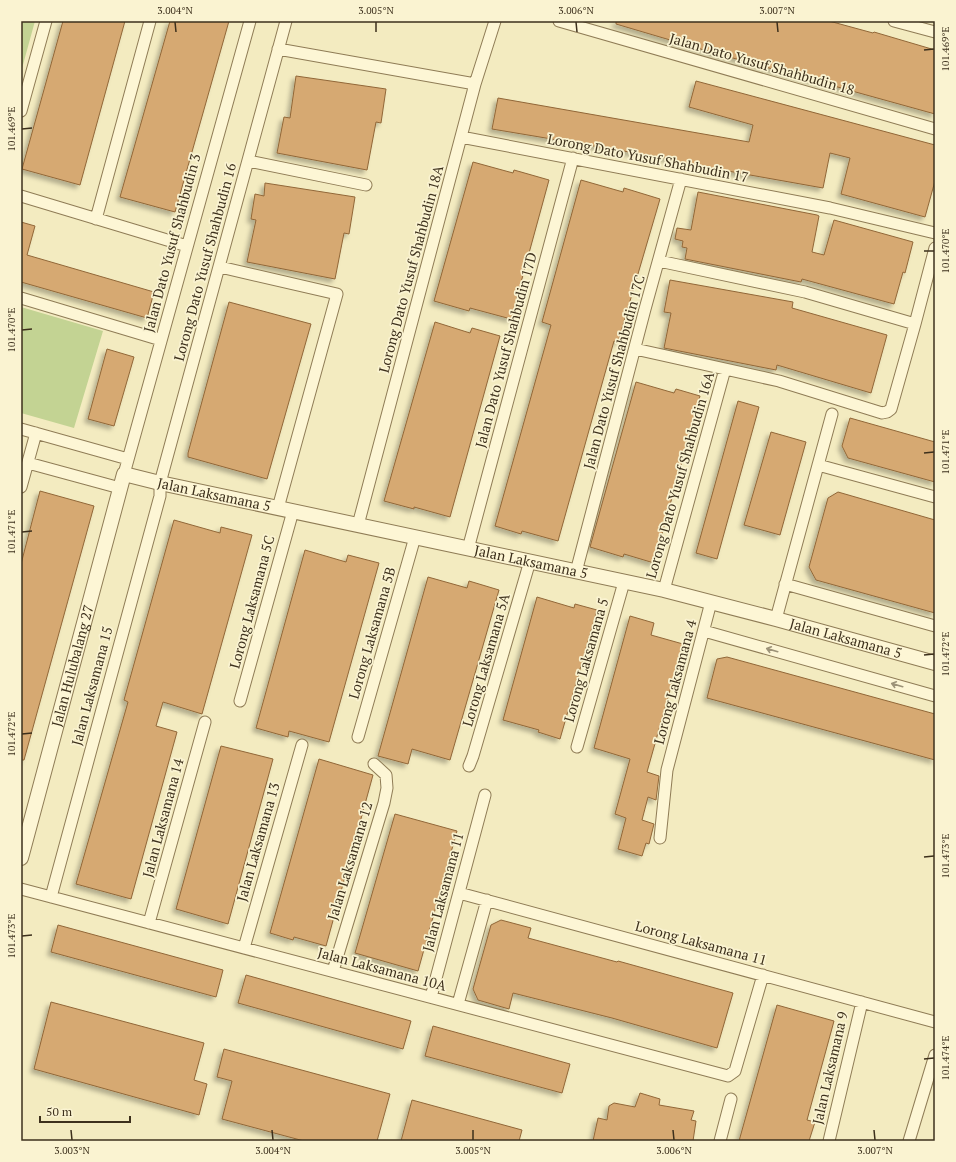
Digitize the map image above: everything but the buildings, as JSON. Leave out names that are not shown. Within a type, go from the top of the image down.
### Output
[{"type":"street","points":[[21,111],[23,93],[46,21]]},
{"type":"street","points":[[96,219],[150,21]]},
{"type":"street","name":"Jalan Dato Yusuf Shahbudin 3","points":[[124,474],[250,21]]},
{"type":"street","name":"Lorong Dato Yusuf Shahbudin 16","points":[[160,483],[286,21]]},
{"type":"street","name":"Lorong Dato Yusuf Shahbudin 18A","points":[[358,525],[475,84],[495,21]]},
{"type":"street","name":"Jalan Dato Yusuf Shahbudin 18","points":[[559,21],[935,129]]},
{"type":"street","points":[[894,21],[935,32]]},
{"type":"street","points":[[278,49],[475,84]]},
{"type":"street","name":"Lorong Dato Yusuf Shahbudin 17","points":[[461,137],[830,208],[935,233]]},
{"type":"street","name":"Jalan Dato Yusuf Shahbudin 17D","points":[[468,549],[573,158]]},
{"type":"street","points":[[248,161],[366,185]]},
{"type":"street","name":"Jalan Dato Yusuf Shahbudin 17C","points":[[576,572],[681,179]]},
{"type":"street","points":[[21,196],[187,246]]},
{"type":"street","points":[[635,349],[779,381],[882,413],[887,412],[890,409],[915,324],[935,248]]},
{"type":"street","points":[[659,261],[805,292],[915,324]]},
{"type":"street","points":[[220,267],[337,294],[278,508]]},
{"type":"street","points":[[21,298],[161,340]]},
{"type":"street","name":"Lorong Dato Yusuf Shahbudin 16A","points":[[664,590],[725,369]]},
{"type":"street","points":[[776,619],[832,414]]},
{"type":"street","points":[[21,429],[128,459]]},
{"type":"street","points":[[21,487],[36,433]]},
{"type":"street","points":[[28,463],[120,488]]},
{"type":"street","points":[[818,465],[935,497]]},
{"type":"street","name":"Jalan Laksamana 5","points":[[124,474],[160,483],[293,510],[468,549],[664,590],[935,663]]},
{"type":"street","name":"Jalan Hulubalang 27","points":[[21,858],[124,474]]},
{"type":"street","name":"Jalan Laksamana 15","points":[[51,897],[160,496],[160,483]]},
{"type":"street","name":"Lorong Laksamana 5C","points":[[240,701],[293,510]]},
{"type":"street","name":"Lorong Laksamana 5B","points":[[358,737],[415,537]]},
{"type":"street","name":"Lorong Laksamana 5A","points":[[469,766],[530,561]]},
{"type":"street","name":"Lorong Laksamana 5","points":[[577,747],[624,582]]},
{"type":"street","points":[[785,584],[935,626]]},
{"type":"street","name":"Lorong Laksamana 4","points":[[660,838],[667,770],[712,602]]},
{"type":"street","points":[[704,631],[935,696]]},
{"type":"street","name":"Jalan Laksamana 14","points":[[149,923],[205,722]]},
{"type":"street","name":"Jalan Laksamana 13","points":[[244,948],[302,745]]},
{"type":"street","name":"Jalan Laksamana 12","points":[[333,971],[384,804],[387,788],[386,775],[374,764]]},
{"type":"street","name":"Jalan Laksamana 11","points":[[431,997],[485,795]]},
{"type":"street","name":"Jalan Laksamana 10A","points":[[21,889],[728,1076],[735,1070],[763,975]]},
{"type":"street","name":"Lorong Laksamana 11","points":[[459,893],[935,1022]]},
{"type":"street","points":[[458,1004],[487,900]]},
{"type":"street","name":"Jalan Laksamana 9","points":[[828,1141],[862,1002]]},
{"type":"street","points":[[910,1141],[935,1055]]},
{"type":"street","points":[[720,1141],[731,1099]]},
{"type":"green space","points":[[21,21],[35,21],[21,72]]},
{"type":"green space","points":[[21,307],[103,331],[74,428],[21,413]]}]
